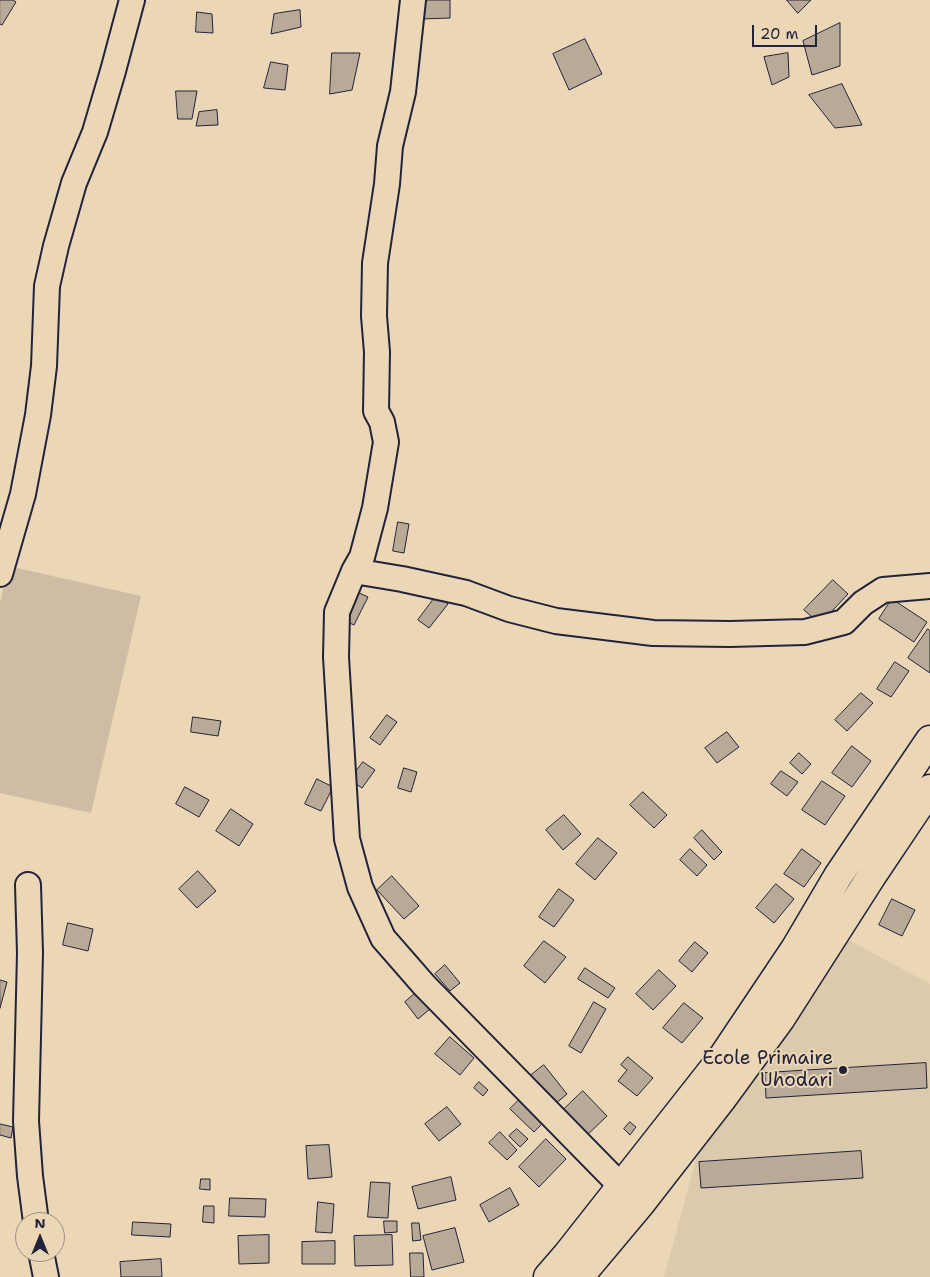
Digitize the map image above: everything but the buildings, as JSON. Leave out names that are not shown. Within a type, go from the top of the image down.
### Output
[{"type":"street","points":[[0,574],[23,494],[38,415],[44,366],[47,286],[56,246],[74,183],[95,132],[132,0]]},
{"type":"street","points":[[413,0],[403,92],[390,146],[387,184],[375,263],[376,411],[382,422],[386,442],[375,508],[362,557],[336,612],[336,657],[346,839],[360,887],[383,938],[424,985],[621,1186]]},
{"type":"street","points":[[354,571],[466,593],[509,609],[556,621],[653,633],[730,634],[805,632],[844,622],[863,603],[883,590],[930,586]]},
{"type":"street","points":[[548,1277],[567,1256],[722,1058],[795,949],[838,876],[930,740]]},
{"type":"street","points":[[579,1277],[641,1203],[776,1025],[930,789]]},
{"type":"street","points":[[28,885],[30,953],[26,1121],[35,1212]]},
{"type":"street","points":[[43,1262],[46,1277]]},
{"type":"shaded area","points":[[8,566],[141,596],[91,813],[0,793],[0,603]]},
{"type":"shaded area","name":"Ecole Primaire Uhodari","points":[[845,938],[930,984],[930,1277],[664,1277],[697,1156]]},
{"type":"place","name":"Ecole Primaire Uhodari","points":[[843,1070]]}]
